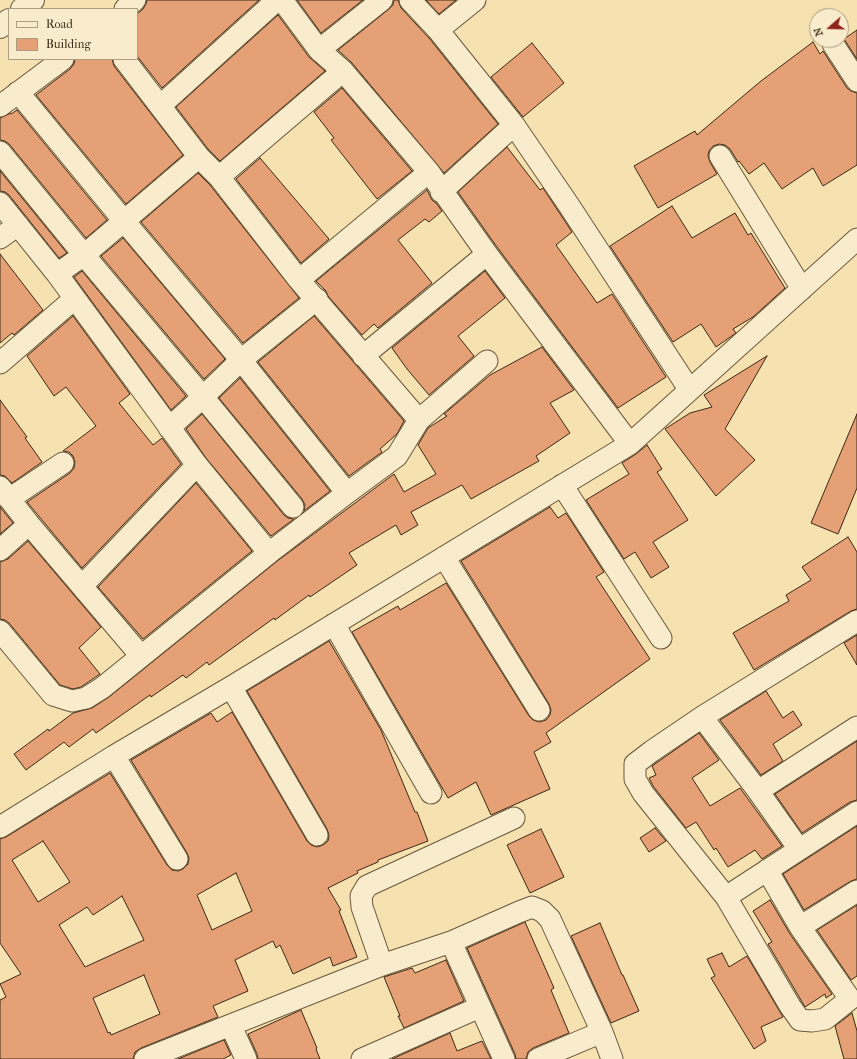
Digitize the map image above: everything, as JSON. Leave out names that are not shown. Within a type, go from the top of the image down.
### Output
[{"type":"street","points":[[23,8],[33,0]]},
{"type":"street","points":[[126,8],[135,0]]},
{"type":"street","points":[[160,106],[278,0]]},
{"type":"street","points":[[282,0],[319,50],[343,71],[429,172],[441,192],[630,444]]},
{"type":"street","points":[[319,50],[382,0]]},
{"type":"street","points":[[410,0],[438,30],[514,125],[690,389]]},
{"type":"street","points":[[438,30],[476,0]]},
{"type":"street","points":[[0,27],[8,21]]},
{"type":"street","points":[[836,48],[857,81]]},
{"type":"street","points":[[0,106],[62,60]]},
{"type":"street","points":[[125,60],[198,156],[219,177],[299,280],[419,420]]},
{"type":"street","points":[[219,177],[343,71]]},
{"type":"street","points":[[18,92],[241,360],[347,492]]},
{"type":"street","points":[[441,192],[514,125]]},
{"type":"street","points":[[0,152],[293,507]]},
{"type":"street","points":[[57,274],[84,255],[198,156]]},
{"type":"street","points":[[720,156],[802,289]]},
{"type":"street","points":[[299,280],[429,172]]},
{"type":"street","points":[[0,203],[57,274],[74,300],[197,466],[269,553]]},
{"type":"street","points":[[0,238],[18,225]]},
{"type":"street","points":[[0,827],[114,756],[231,687],[630,444],[857,239]]},
{"type":"street","points":[[363,356],[487,254]]},
{"type":"street","points":[[169,428],[241,360],[316,299]]},
{"type":"street","points":[[0,363],[74,300]]},
{"type":"street","points":[[0,631],[53,695],[72,701],[86,698],[102,688],[347,492],[397,456],[419,420],[487,362]]},
{"type":"street","points":[[63,463],[4,493],[141,656]]},
{"type":"street","points":[[82,586],[197,466]]},
{"type":"street","points":[[562,485],[661,638]]},
{"type":"street","points":[[0,550],[30,524]]},
{"type":"street","points":[[444,557],[539,710]]},
{"type":"street","points":[[767,870],[800,927],[855,1003],[825,1019],[812,1021],[800,1020],[790,1006],[726,897],[643,793],[635,779],[635,764],[652,750],[702,717],[857,622]]},
{"type":"street","points":[[334,624],[431,793]]},
{"type":"street","points":[[231,687],[318,835]]},
{"type":"street","points":[[702,717],[758,791],[799,849]]},
{"type":"street","points":[[758,791],[857,727]]},
{"type":"street","points":[[114,756],[177,859]]},
{"type":"street","points":[[726,897],[857,812]]},
{"type":"street","points":[[382,965],[362,907],[361,896],[367,886],[514,818]]},
{"type":"street","points":[[800,927],[857,891]]},
{"type":"street","points":[[145,1059],[382,965],[451,942],[519,912],[532,908],[542,911],[550,919],[602,1032],[612,1059]]},
{"type":"street","points":[[451,942],[504,1059]]},
{"type":"street","points":[[362,1059],[480,1007]]},
{"type":"street","points":[[231,1026],[246,1059]]},
{"type":"street","points":[[538,1059],[602,1032]]},
{"type":"building","points":[[147,0],[259,0],[162,88],[138,57],[138,13],[146,4]]},
{"type":"building","points":[[297,0],[363,0],[321,33]]},
{"type":"building","points":[[394,0],[398,0],[401,8],[429,38],[498,124],[444,173],[352,63],[338,50],[389,9],[393,5]]},
{"type":"building","points":[[426,0],[456,0],[439,14]]},
{"type":"building","points":[[278,15],[309,57],[325,71],[220,161],[208,149],[176,107]]},
{"type":"building","points":[[857,30],[857,59],[849,47],[849,36]]},
{"type":"building","points":[[532,43],[564,83],[523,117],[491,77]]},
{"type":"building","points":[[809,45],[809,48],[816,48],[820,54],[823,51],[847,88],[857,93],[857,165],[823,186],[813,168],[782,189],[764,163],[749,174],[739,161],[738,162],[730,149],[725,145],[719,144],[713,146],[709,151],[708,156],[717,174],[658,208],[634,166],[695,131],[697,135],[761,81]]},
{"type":"building","points":[[75,60],[112,60],[114,66],[183,155],[126,204],[36,95],[70,69]]},
{"type":"building","points":[[342,88],[412,171],[377,199],[331,140],[334,138],[314,112]]},
{"type":"building","points":[[17,110],[107,220],[86,238],[9,144],[0,140],[0,118]]},
{"type":"building","points":[[507,147],[540,190],[543,188],[572,232],[556,245],[597,303],[612,294],[666,377],[618,408],[497,247],[458,192]]},
{"type":"building","points":[[260,158],[329,239],[301,263],[236,179]]},
{"type":"building","points":[[0,171],[67,253],[59,258],[9,195],[0,191]]},
{"type":"building","points":[[198,173],[210,185],[299,298],[243,343],[141,222]]},
{"type":"building","points":[[427,190],[432,200],[442,211],[429,222],[425,219],[398,240],[432,283],[378,328],[374,324],[362,335],[316,281]]},
{"type":"building","points":[[672,206],[692,238],[735,213],[748,235],[751,233],[785,288],[753,317],[733,329],[736,333],[716,347],[701,324],[673,342],[610,246]]},
{"type":"building","points":[[123,238],[225,359],[204,379],[101,256]]},
{"type":"building","points":[[0,254],[43,310],[14,335],[12,333],[0,343]]},
{"type":"building","points":[[82,271],[186,396],[171,410],[74,277]]},
{"type":"building","points":[[485,271],[505,298],[458,336],[474,356],[429,395],[407,369],[392,348]]},
{"type":"building","points":[[73,316],[130,394],[119,403],[153,445],[162,438],[181,464],[82,568],[27,502],[70,473],[74,468],[75,462],[73,456],[69,452],[63,451],[96,426],[66,387],[54,396],[27,356]]},
{"type":"building","points":[[314,316],[404,421],[397,434],[380,449],[382,452],[349,476],[258,362]]},
{"type":"building","points":[[542,347],[574,390],[550,403],[570,433],[536,456],[539,461],[471,499],[462,485],[411,512],[418,525],[401,535],[396,525],[349,553],[357,565],[310,597],[309,595],[275,620],[274,618],[209,665],[207,662],[186,678],[183,675],[151,697],[150,695],[96,733],[93,729],[69,747],[64,742],[26,770],[14,754],[73,713],[92,708],[109,697],[276,562],[394,474],[404,492],[436,474],[418,445],[428,428],[447,416],[444,414],[490,375]]},
{"type":"building","points":[[767,356],[725,429],[755,460],[716,496],[665,429],[690,413],[712,407],[704,395]]},
{"type":"building","points":[[240,378],[330,491],[304,511],[305,505],[302,499],[219,398]]},
{"type":"building","points":[[0,400],[27,437],[25,438],[42,462],[12,483],[5,476],[0,475]]},
{"type":"building","points":[[202,414],[284,515],[288,518],[294,519],[271,536],[206,458],[186,429]]},
{"type":"building","points":[[857,414],[857,488],[838,534],[811,523]]},
{"type":"building","points":[[647,445],[662,469],[657,472],[688,520],[653,542],[669,567],[651,578],[635,552],[624,559],[586,500],[629,474],[622,463]]},
{"type":"building","points":[[196,483],[252,551],[143,639],[98,587]]},
{"type":"building","points":[[0,507],[13,523],[0,534]]},
{"type":"building","points":[[550,507],[558,518],[566,513],[604,572],[596,577],[650,659],[546,733],[551,742],[534,752],[550,789],[491,815],[476,782],[448,798],[352,632],[398,606],[400,610],[446,583],[529,716],[533,720],[539,722],[546,720],[550,715],[551,710],[549,704],[461,561]]},
{"type":"building","points":[[848,537],[857,552],[857,609],[851,611],[754,670],[733,633],[789,601],[786,595],[811,580],[802,567]]},
{"type":"building","points":[[28,541],[101,627],[79,648],[100,674],[81,687],[73,689],[60,685],[9,623],[0,619],[0,562],[8,559]]},
{"type":"building","points":[[857,635],[857,665],[844,643]]},
{"type":"building","points":[[329,641],[381,730],[415,812],[417,812],[428,841],[378,860],[378,862],[357,871],[358,873],[328,888],[341,910],[339,911],[357,957],[333,966],[330,957],[293,974],[280,945],[276,948],[273,941],[235,960],[248,991],[213,1006],[218,1017],[141,1048],[135,1052],[133,1059],[0,1059],[0,1000],[6,997],[0,984],[21,974],[0,943],[0,839],[6,837],[110,773],[167,865],[172,870],[178,871],[183,869],[188,864],[189,858],[187,853],[131,760],[211,713],[217,722],[232,712],[307,841],[311,845],[317,847],[328,841],[329,835],[327,829],[247,691]],"holes":[[[43,841],[70,882],[38,902],[12,860]],[[236,873],[252,911],[212,930],[197,895]],[[122,896],[144,940],[85,967],[59,925],[87,907],[93,915]],[[144,975],[160,1014],[111,1035],[110,1032],[108,1033],[93,998]]]},
{"type":"building","points":[[766,691],[783,718],[793,711],[802,725],[773,744],[783,761],[761,775],[720,720]]},
{"type":"building","points":[[699,733],[719,760],[692,778],[710,806],[740,788],[782,846],[762,859],[755,850],[728,867],[716,848],[714,850],[696,822],[686,828],[653,786],[649,778],[656,775],[652,766]]},
{"type":"building","points":[[857,741],[857,800],[850,802],[802,833],[775,794]]},
{"type":"building","points":[[857,826],[857,879],[851,881],[804,910],[783,874]]},
{"type":"building","points":[[655,828],[666,841],[649,852],[640,838]]},
{"type":"building","points":[[541,829],[564,877],[530,893],[507,845]]},
{"type":"building","points":[[770,900],[790,934],[832,994],[826,998],[825,994],[805,1007],[768,944],[772,942],[753,911]]},
{"type":"building","points":[[857,905],[857,976],[851,980],[817,930]]},
{"type":"building","points":[[525,922],[554,988],[551,990],[569,1033],[533,1048],[528,1052],[526,1059],[516,1059],[467,948]]},
{"type":"building","points":[[600,923],[639,1011],[611,1023],[571,936]]},
{"type":"building","points":[[722,953],[729,967],[747,956],[783,1017],[761,1027],[766,1041],[754,1049],[711,978],[715,976],[707,959]]},
{"type":"building","points":[[446,960],[464,1001],[404,1028],[398,1016],[400,1016],[384,977],[412,968],[415,973]]},
{"type":"building","points":[[301,1010],[320,1059],[258,1059],[248,1034]]},
{"type":"building","points":[[852,1013],[857,1031],[857,1059],[844,1059],[835,1026]]},
{"type":"building","points":[[450,1033],[457,1051],[482,1041],[491,1059],[392,1059]]},
{"type":"building","points":[[224,1040],[231,1055],[223,1059],[178,1059]]}]
